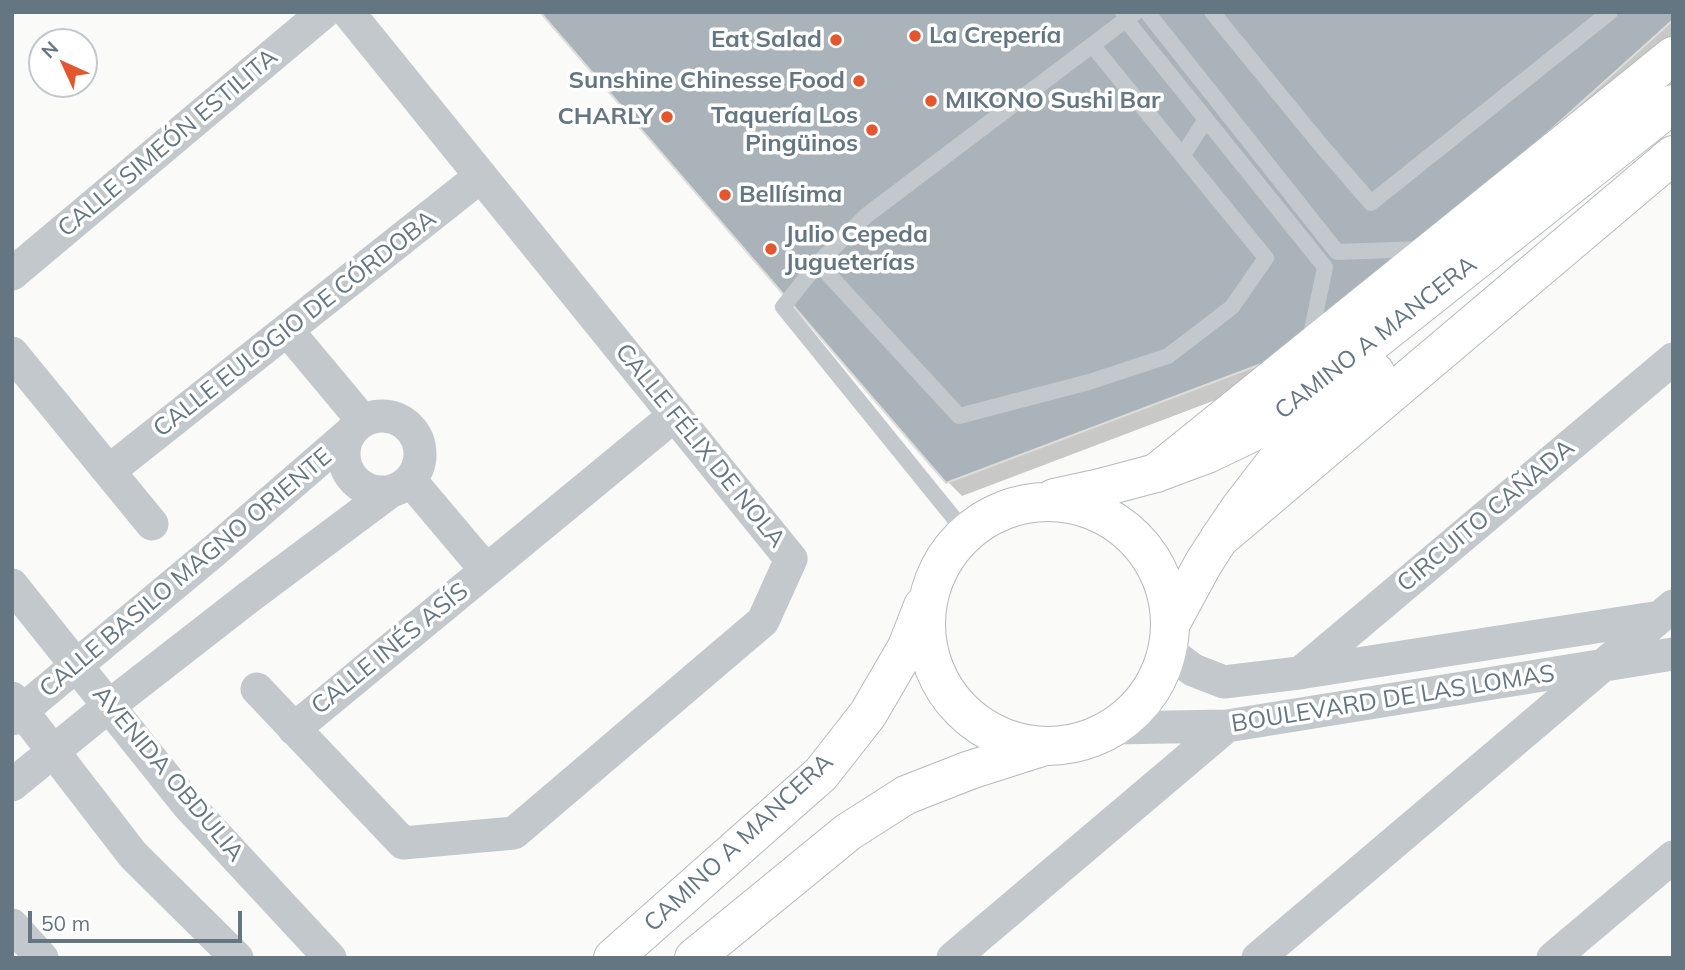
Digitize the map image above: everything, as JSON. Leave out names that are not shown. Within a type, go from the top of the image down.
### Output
[{"type":"main road","points":[[1156,473],[1673,56]]},
{"type":"main road","name":"CAMINO A MANCERA","points":[[1043,501],[1156,473],[1207,454],[1257,430],[1311,391],[1673,106]]},
{"type":"main road","name":"CAMINO A MANCERA","points":[[1170,637],[1203,564],[1240,508],[1281,455],[1673,106]]},
{"type":"main road","points":[[1219,539],[1673,155]]},
{"type":"main road","points":[[712,951],[848,832],[906,796],[970,770],[1042,747],[1077,744],[1113,728],[1136,710],[1156,682],[1170,637],[1165,584],[1147,549],[1118,522],[1082,505],[1043,501],[998,511],[966,533],[952,547],[935,575],[925,614],[928,653],[943,690],[970,719],[1004,739],[1042,747]]},
{"type":"main road","name":"CAMINO A MANCERA","points":[[610,955],[821,775],[868,714],[907,647],[935,575]]},
{"type":"street","name":"CALLE SIMEÓN ESTILITA","points":[[12,274],[324,12]]},
{"type":"street","name":"CALLE FÉLIX DE NOLA","points":[[294,729],[403,843],[514,832],[763,621],[791,559],[348,12]]},
{"type":"street","name":"CALLE EULOGIO DE CÓRDOBA","points":[[109,471],[481,176]]},
{"type":"street","points":[[287,330],[356,427]]},
{"type":"street","points":[[12,353],[152,524]]},
{"type":"street","name":"CIRCUITO CAÑADA","points":[[1299,673],[1673,359]]},
{"type":"street","points":[[12,785],[249,597],[401,486],[419,464],[420,446],[412,429],[398,419],[380,415],[356,427],[344,456],[351,477],[369,490],[401,486]]},
{"type":"street","name":"CALLE INÉS ASÍS","points":[[294,729],[675,415]]},
{"type":"street","name":"CALLE BASILO MAGNO ORIENTE","points":[[16,709],[77,666],[356,427]]},
{"type":"street","points":[[401,486],[486,570]]},
{"type":"street","name":"AVENIDA OBDULIA","points":[[12,585],[187,804],[330,958]]},
{"type":"street","points":[[1258,958],[1668,613]]},
{"type":"street","name":"BOULEVARD DE LAS LOMAS","points":[[1170,637],[1194,670],[1224,682],[1299,673],[1668,613]]},
{"type":"street","name":"BOULEVARD DE LAS LOMAS","points":[[1113,728],[1227,726],[1673,654]]},
{"type":"street","points":[[257,689],[294,729]]},
{"type":"street","points":[[16,709],[54,750],[133,855],[237,958]]},
{"type":"street","points":[[953,958],[1227,726]]},
{"type":"street","points":[[1553,958],[1673,857]]},
{"type":"lane","points":[[1147,12],[1338,251],[1435,248]]},
{"type":"lane","points":[[1212,12],[1371,203],[1610,12]]},
{"type":"lane","points":[[966,533],[783,307],[818,263],[867,215],[1129,15],[1206,118],[1325,267],[1307,350]]},
{"type":"lane","points":[[818,263],[958,416],[1089,382],[1168,356],[1232,307],[1266,258],[1092,45]]},
{"type":"lane","points":[[1183,155],[1206,118]]},
{"type":"building","points":[[540,12],[1673,12],[1673,20],[1427,241],[1264,363],[946,483]]},
{"type":"place","name":"La Crepería","points":[[915,36]]},
{"type":"place","name":"Eat Salad","points":[[836,40]]},
{"type":"place","name":"Sunshine Chinesse Food","points":[[859,81]]},
{"type":"place","name":"MIKONO Sushi Bar","points":[[931,101]]},
{"type":"place","name":"CHARLY","points":[[667,117]]},
{"type":"place","name":"Taquería Los Pingüinos","points":[[872,130]]},
{"type":"place","name":"Bellísima","points":[[725,195]]},
{"type":"place","name":"Julio Cepeda Jugueterías","points":[[771,249]]}]
